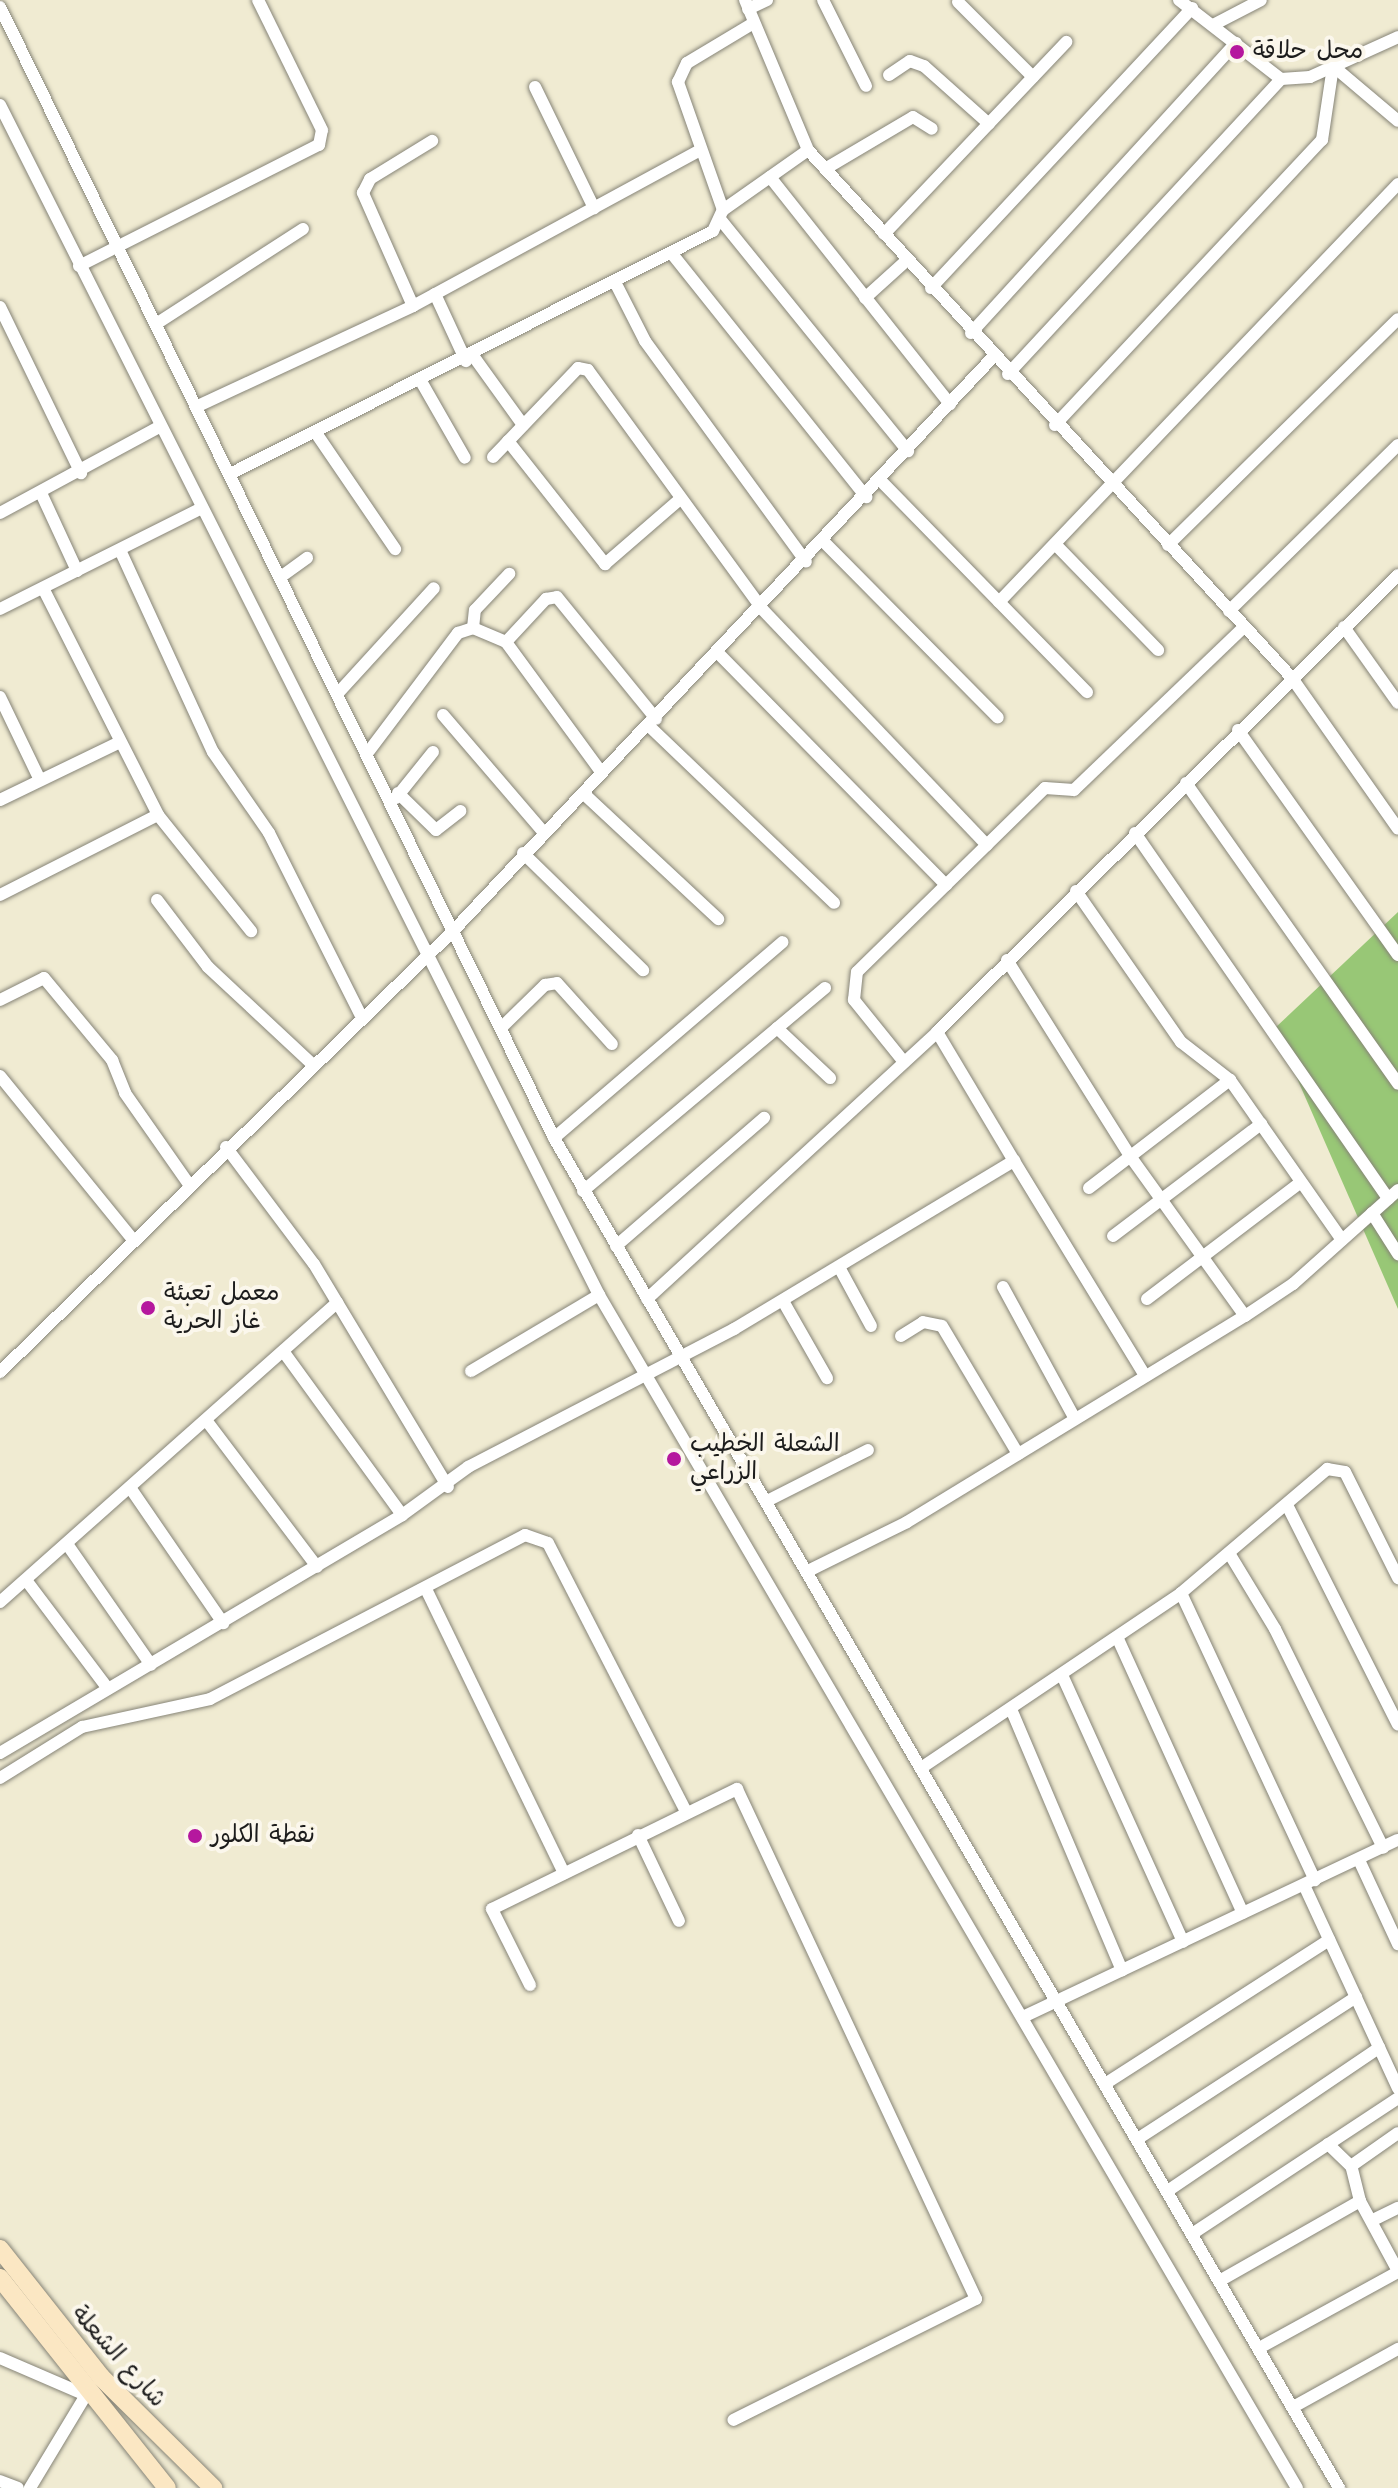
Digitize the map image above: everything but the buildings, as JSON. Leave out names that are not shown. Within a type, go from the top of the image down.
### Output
[{"type":"main road","name":"شارع الشعلة","points":[[0,2249],[101,2377],[213,2488]]},
{"type":"main road","name":"شارع الشعلة","points":[[0,2278],[86,2395],[167,2488]]},
{"type":"street","points":[[79,266],[117,249],[323,138],[258,0]]},
{"type":"street","points":[[767,0],[746,5],[808,150],[992,358],[1292,678],[1398,829]]},
{"type":"street","points":[[823,0],[866,86]]},
{"type":"street","points":[[1179,0],[1281,79]]},
{"type":"street","points":[[1213,25],[1261,0]]},
{"type":"street","points":[[958,2],[1033,77]]},
{"type":"street","points":[[0,7],[117,249],[200,405],[282,576],[395,798],[454,930],[503,1026],[554,1138],[1056,2000],[1108,2082],[1339,2488]]},
{"type":"street","points":[[931,288],[1192,8]]},
{"type":"street","points":[[752,24],[680,71],[679,95],[722,215],[908,451]]},
{"type":"street","points":[[1008,374],[1281,79],[1333,66],[1398,37]]},
{"type":"street","points":[[884,234],[1066,42]]},
{"type":"street","points":[[971,333],[1236,43]]},
{"type":"street","points":[[889,75],[910,61],[924,66],[989,124]]},
{"type":"street","points":[[1333,66],[1398,121]]},
{"type":"street","points":[[1055,425],[1322,140],[1333,66]]},
{"type":"street","points":[[535,87],[594,208]]},
{"type":"street","points":[[0,105],[198,510],[599,1295],[1025,2016],[1297,2488]]},
{"type":"street","points":[[825,169],[913,117],[932,129]]},
{"type":"street","points":[[413,306],[363,193],[370,179],[432,141]]},
{"type":"street","points":[[200,405],[413,306],[700,150]]},
{"type":"street","points":[[232,473],[318,436],[673,255],[808,150]]},
{"type":"street","points":[[770,177],[950,404]]},
{"type":"street","points":[[999,602],[1398,184]]},
{"type":"street","points":[[156,324],[303,229]]},
{"type":"street","points":[[673,255],[866,497]]},
{"type":"street","points":[[865,298],[907,260]]},
{"type":"street","points":[[616,284],[645,341],[806,562]]},
{"type":"street","points":[[435,294],[470,359],[523,425]]},
{"type":"street","points":[[0,307],[81,473]]},
{"type":"street","points":[[1168,545],[1398,319]]},
{"type":"street","points":[[0,1372],[131,1237],[454,930],[523,853],[762,609],[992,358]]},
{"type":"street","points":[[493,457],[584,367],[762,609],[987,845]]},
{"type":"street","points":[[422,383],[465,458]]},
{"type":"street","points":[[0,497],[3,512],[81,473],[157,428]]},
{"type":"street","points":[[318,436],[395,549]]},
{"type":"street","points":[[508,441],[605,564],[680,499]]},
{"type":"street","points":[[1229,611],[1398,445]]},
{"type":"street","points":[[881,481],[1087,692]]},
{"type":"street","points":[[41,493],[77,571]]},
{"type":"street","points":[[0,609],[198,510]]},
{"type":"street","points":[[824,542],[998,718]]},
{"type":"street","points":[[1055,544],[1158,650]]},
{"type":"street","points":[[120,550],[213,752],[269,833],[362,1018]]},
{"type":"street","points":[[282,576],[307,558]]},
{"type":"street","points":[[473,628],[475,610],[509,574]]},
{"type":"street","points":[[647,1299],[937,1032],[1238,730],[1397,577]]},
{"type":"street","points":[[43,588],[118,743],[158,815],[251,931]]},
{"type":"street","points":[[340,691],[434,588]]},
{"type":"street","points":[[506,642],[546,599],[557,597],[652,722],[834,903]]},
{"type":"street","points":[[904,1062],[854,1000],[851,981],[1045,788],[1074,790],[1244,627]]},
{"type":"street","points":[[1344,627],[1398,703]]},
{"type":"street","points":[[369,751],[458,633],[473,628],[506,642],[602,773]]},
{"type":"street","points":[[719,654],[946,885]]},
{"type":"street","points":[[0,697],[40,780]]},
{"type":"street","points":[[443,715],[544,833]]},
{"type":"street","points":[[1238,730],[1398,955]]},
{"type":"street","points":[[0,800],[118,743]]},
{"type":"street","points":[[395,798],[433,752]]},
{"type":"street","points":[[1186,783],[1398,1084]]},
{"type":"street","points":[[583,793],[718,919]]},
{"type":"street","points":[[395,798],[436,830],[460,811]]},
{"type":"street","points":[[0,895],[158,815]]},
{"type":"street","points":[[808,1571],[1018,1454],[1245,1316],[1342,1240],[1393,1194],[1135,833]]},
{"type":"street","points":[[523,853],[643,970]]},
{"type":"street","points":[[1076,891],[1181,1042],[1230,1080],[1342,1240]]},
{"type":"street","points":[[157,900],[208,967],[312,1064]]},
{"type":"street","points":[[554,1138],[783,942]]},
{"type":"street","points":[[1007,960],[1130,1156],[1165,1199],[1245,1316]]},
{"type":"street","points":[[0,1000],[44,978],[112,1060],[125,1093],[188,1183]]},
{"type":"street","points":[[503,1026],[545,985],[557,983],[612,1044]]},
{"type":"street","points":[[583,1191],[825,988]]},
{"type":"street","points":[[777,1028],[830,1078]]},
{"type":"street","points":[[937,1032],[1145,1376]]},
{"type":"street","points":[[0,1076],[131,1237]]},
{"type":"street","points":[[1089,1188],[1230,1080]]},
{"type":"street","points":[[616,1246],[764,1118]]},
{"type":"street","points":[[1113,1236],[1261,1124]]},
{"type":"street","points":[[226,1147],[337,1303],[448,1487]]},
{"type":"street","points":[[0,1753],[448,1487],[468,1467],[642,1371],[783,1301],[1014,1161]]},
{"type":"street","points":[[1147,1299],[1206,1258],[1301,1182]]},
{"type":"street","points":[[1372,1213],[1398,1254]]},
{"type":"street","points":[[839,1267],[871,1326]]},
{"type":"street","points":[[1003,1287],[1075,1419]]},
{"type":"street","points":[[471,1371],[599,1295]]},
{"type":"street","points":[[783,1301],[827,1378]]},
{"type":"street","points":[[0,1602],[131,1489],[337,1303]]},
{"type":"street","points":[[901,1336],[923,1322],[942,1326],[1018,1454]]},
{"type":"street","points":[[283,1351],[402,1515]]},
{"type":"street","points":[[206,1420],[317,1567]]},
{"type":"street","points":[[767,1501],[868,1450]]},
{"type":"street","points":[[921,1768],[1118,1639],[1181,1593],[1327,1469],[1345,1472],[1398,1578]]},
{"type":"street","points":[[131,1489],[223,1623]]},
{"type":"street","points":[[1287,1505],[1398,1725]]},
{"type":"street","points":[[0,1778],[82,1727],[210,1699],[525,1535],[548,1543],[686,1812]]},
{"type":"street","points":[[67,1544],[151,1665]]},
{"type":"street","points":[[1229,1553],[1275,1629],[1383,1848]]},
{"type":"street","points":[[26,1580],[108,1689]]},
{"type":"street","points":[[426,1589],[564,1873]]},
{"type":"street","points":[[1181,1593],[1309,1883],[1329,1940],[1398,2088]]},
{"type":"street","points":[[1118,1639],[1243,1913]]},
{"type":"street","points":[[1062,1675],[1183,1942]]},
{"type":"street","points":[[1011,1709],[1122,1970]]},
{"type":"street","points":[[530,1985],[492,1909],[737,1789],[976,2299],[733,2420]]},
{"type":"street","points":[[638,1835],[679,1921]]},
{"type":"street","points":[[1025,2016],[1398,1840]]},
{"type":"street","points":[[1359,1860],[1398,1944]]},
{"type":"street","points":[[1108,2082],[1329,1940]]},
{"type":"street","points":[[1139,2138],[1356,1997]]},
{"type":"street","points":[[1169,2190],[1379,2048]]},
{"type":"street","points":[[1192,2234],[1398,2098]]},
{"type":"street","points":[[1351,2166],[1398,2133]]},
{"type":"street","points":[[1261,2347],[1398,2272],[1373,2220],[1360,2201],[1351,2166],[1328,2144]]},
{"type":"street","points":[[1221,2280],[1360,2201]]},
{"type":"street","points":[[1373,2220],[1398,2208]]},
{"type":"street","points":[[1295,2406],[1398,2349]]},
{"type":"street","points":[[0,2358],[86,2395],[30,2488]]},
{"type":"street","points":[[0,2481],[18,2488]]},
{"type":"green space","points":[[1398,912],[1398,1309],[1275,1028]]},
{"type":"place","name":"محل حلاقة","points":[[1237,52]]},
{"type":"place","name":"معمل تعبئة غاز الحرية","points":[[148,1308]]},
{"type":"place","name":"الشعلة الخطيب الزراعي","points":[[674,1459]]},
{"type":"place","name":"نقطة الكلور","points":[[195,1836]]}]
